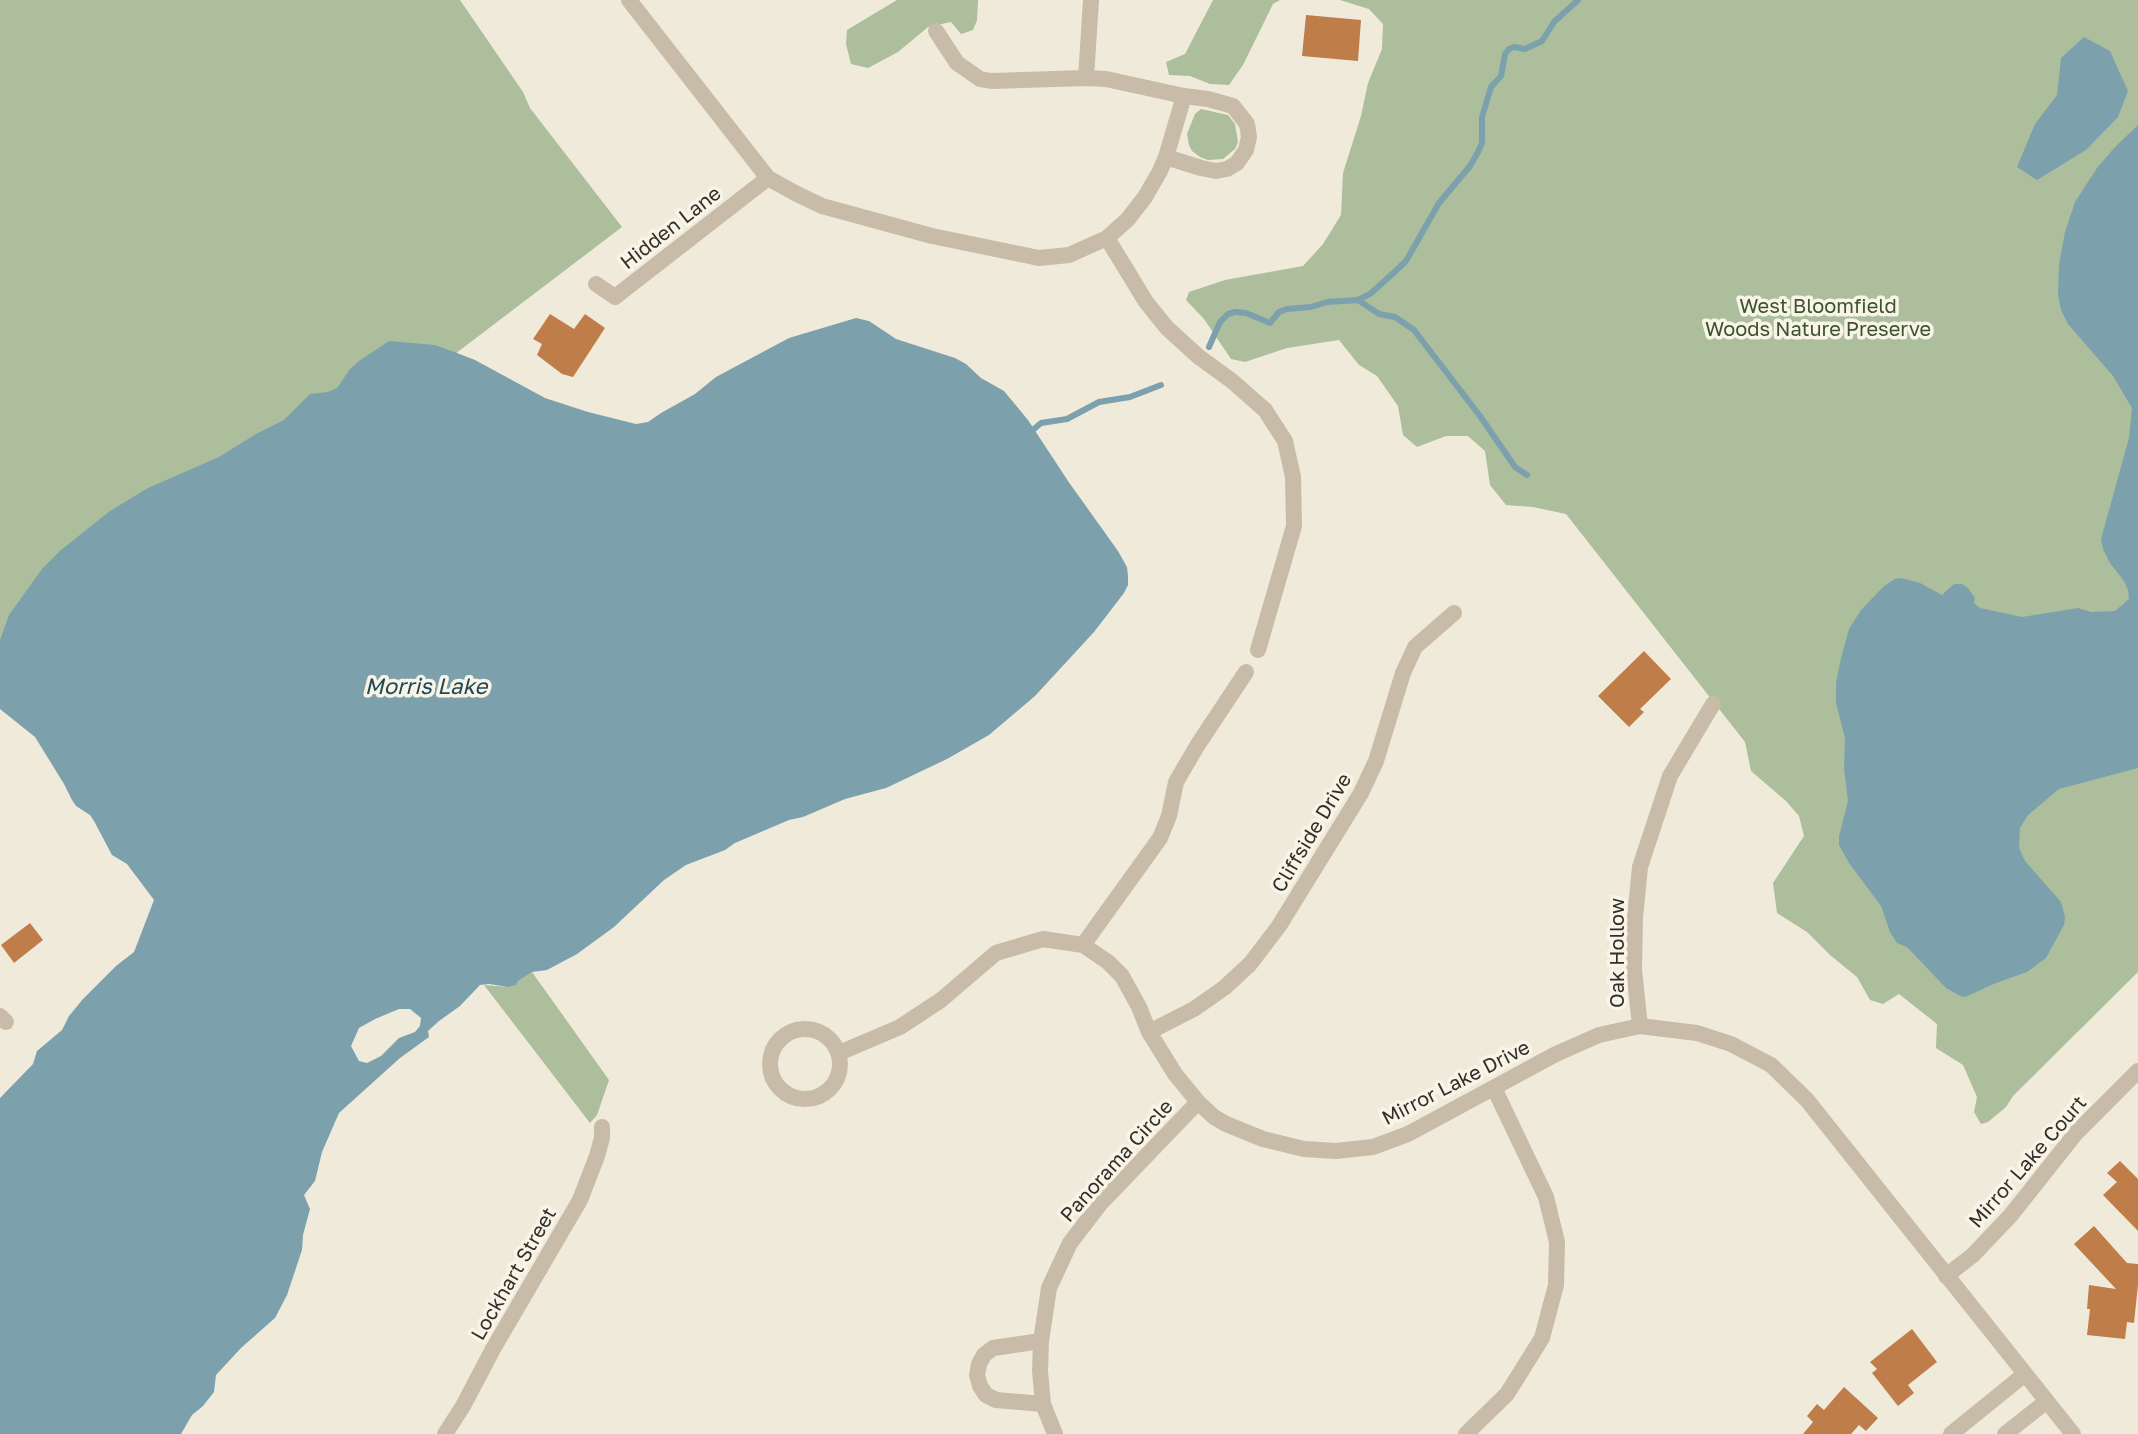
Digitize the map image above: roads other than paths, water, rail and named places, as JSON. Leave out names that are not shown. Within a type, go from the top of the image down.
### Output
[{"type":"street","points":[[629,0],[768,178],[822,206],[932,236],[1010,253],[1039,258],[1069,255],[1107,238],[1128,219],[1145,197],[1166,157],[1184,96]]},
{"type":"street","points":[[1086,78],[1091,0]]},
{"type":"street","points":[[936,31],[957,63],[980,79],[1106,79],[1233,106],[1247,124],[1249,137],[1246,150],[1237,163],[1227,169],[1216,171],[1166,157]]},
{"type":"street","name":"Hidden Lane","points":[[596,284],[615,297],[768,178]]},
{"type":"street","points":[[1107,238],[1146,302],[1167,328],[1265,410],[1285,441],[1293,477],[1294,526],[1258,650]]},
{"type":"street","name":"Cliffside Drive","points":[[1149,1032],[1194,1009],[1224,988],[1250,964],[1279,926],[1361,793],[1376,761],[1403,673],[1415,647],[1454,613]]},
{"type":"street","points":[[839,1053],[900,1027],[941,1000],[996,953],[1043,939],[1083,945],[1160,838],[1169,816],[1176,782],[1246,672]]},
{"type":"street","name":"Oak Hollow","points":[[1640,1026],[1634,970],[1640,867],[1670,776],[1713,704]]},
{"type":"street","name":"Mirror Lake Drive","points":[[1083,945],[1122,976],[1149,1032],[1175,1074],[1214,1117],[1263,1139],[1304,1149],[1336,1151],[1373,1147],[1408,1134],[1556,1054],[1599,1035],[1640,1026],[1697,1033],[1731,1044],[1771,1065],[1807,1100],[2073,1434]]},
{"type":"street","points":[[808,1028],[821,1032],[832,1041],[839,1053],[841,1067],[837,1080],[817,1098],[803,1100],[789,1096],[778,1088],[771,1076],[769,1062],[773,1048],[782,1037],[794,1030],[808,1028]]},
{"type":"street","name":"Mirror Lake Court","points":[[1946,1276],[1973,1255],[2011,1215],[2076,1133],[2138,1071]]},
{"type":"street","points":[[1466,1434],[1507,1394],[1542,1338],[1556,1285],[1557,1242],[1546,1197],[1494,1088]]},
{"type":"street","name":"Panorama Circle","points":[[1055,1434],[1043,1404],[1040,1371],[1049,1288],[1070,1243],[1100,1204],[1198,1102]]},
{"type":"street","name":"Lockhart Street","points":[[445,1434],[580,1200],[597,1156],[602,1127]]},
{"type":"street","points":[[1041,1341],[993,1348],[984,1355],[977,1375],[986,1395],[996,1400],[1043,1404]]},
{"type":"street","points":[[1951,1434],[2025,1374]]},
{"type":"street","points":[[2005,1434],[2047,1401]]},
{"type":"water","points":[[2084,37],[2110,51],[2128,91],[2118,117],[2086,150],[2037,180],[2017,167],[2035,124],[2057,95],[2061,58]]},
{"type":"water","points":[[2138,125],[2138,768],[2059,789],[2028,815],[2020,828],[2019,848],[2025,861],[2061,902],[2064,925],[2046,958],[2027,972],[1965,997],[1960,996],[1946,988],[1907,947],[1897,943],[1881,906],[1839,845],[1848,801],[1844,768],[1845,738],[1836,703],[1841,658],[1849,629],[1861,610],[1895,579],[1920,583],[1942,595],[1954,584],[1962,584],[1980,608],[2022,617],[2078,608],[2091,612],[2115,611],[2129,599],[2124,581],[2110,563],[2101,539],[2129,438],[2132,408],[2113,376],[2068,324],[2058,295],[2059,264],[2075,202],[2097,168]]},
{"type":"water","name":"Morris Lake","points":[[856,318],[869,321],[896,339],[955,358],[1004,391],[1028,420],[1118,551],[1127,567],[1128,585],[1124,593],[1094,632],[1035,696],[989,735],[886,788],[789,820],[686,865],[664,880],[614,927],[577,954],[547,970],[532,972],[516,985],[480,985],[460,1006],[439,1021],[428,1031],[429,1037],[400,1058],[339,1113],[322,1152],[315,1181],[304,1195],[310,1209],[302,1250],[287,1295],[275,1318],[216,1375],[214,1392],[192,1415],[181,1434],[0,1434],[0,1098],[33,1064],[37,1051],[62,1030],[83,999],[134,952],[154,900],[127,864],[112,855],[90,815],[76,806],[35,737],[0,709],[0,640],[9,615],[42,569],[110,511],[148,488],[219,457],[284,420],[310,394],[337,388],[350,369],[389,341],[435,345],[475,360],[545,398],[636,424],[648,422],[695,394],[716,377],[789,338]],"holes":[[[399,1009],[410,1009],[421,1018],[415,1032],[399,1038],[381,1056],[367,1063],[359,1061],[351,1046],[359,1028]]]},
{"type":"waterway","points":[[1209,347],[1220,322],[1228,314],[1246,313],[1270,323],[1279,312],[1287,309],[1358,300],[1389,277],[1406,261],[1439,203],[1478,152],[1482,143],[1482,117],[1491,87],[1501,76],[1505,54],[1514,47],[1525,49],[1542,41],[1554,22],[1578,0]]},
{"type":"waterway","points":[[1358,300],[1379,314],[1395,317],[1414,330],[1515,467],[1527,475]]},
{"type":"waterway","points":[[1034,429],[1041,423],[1067,419],[1099,402],[1130,397],[1161,385]]},
{"type":"park label","name":"West Bloomfield Woods Nature Preserve","points":[[1818,318]]}]
